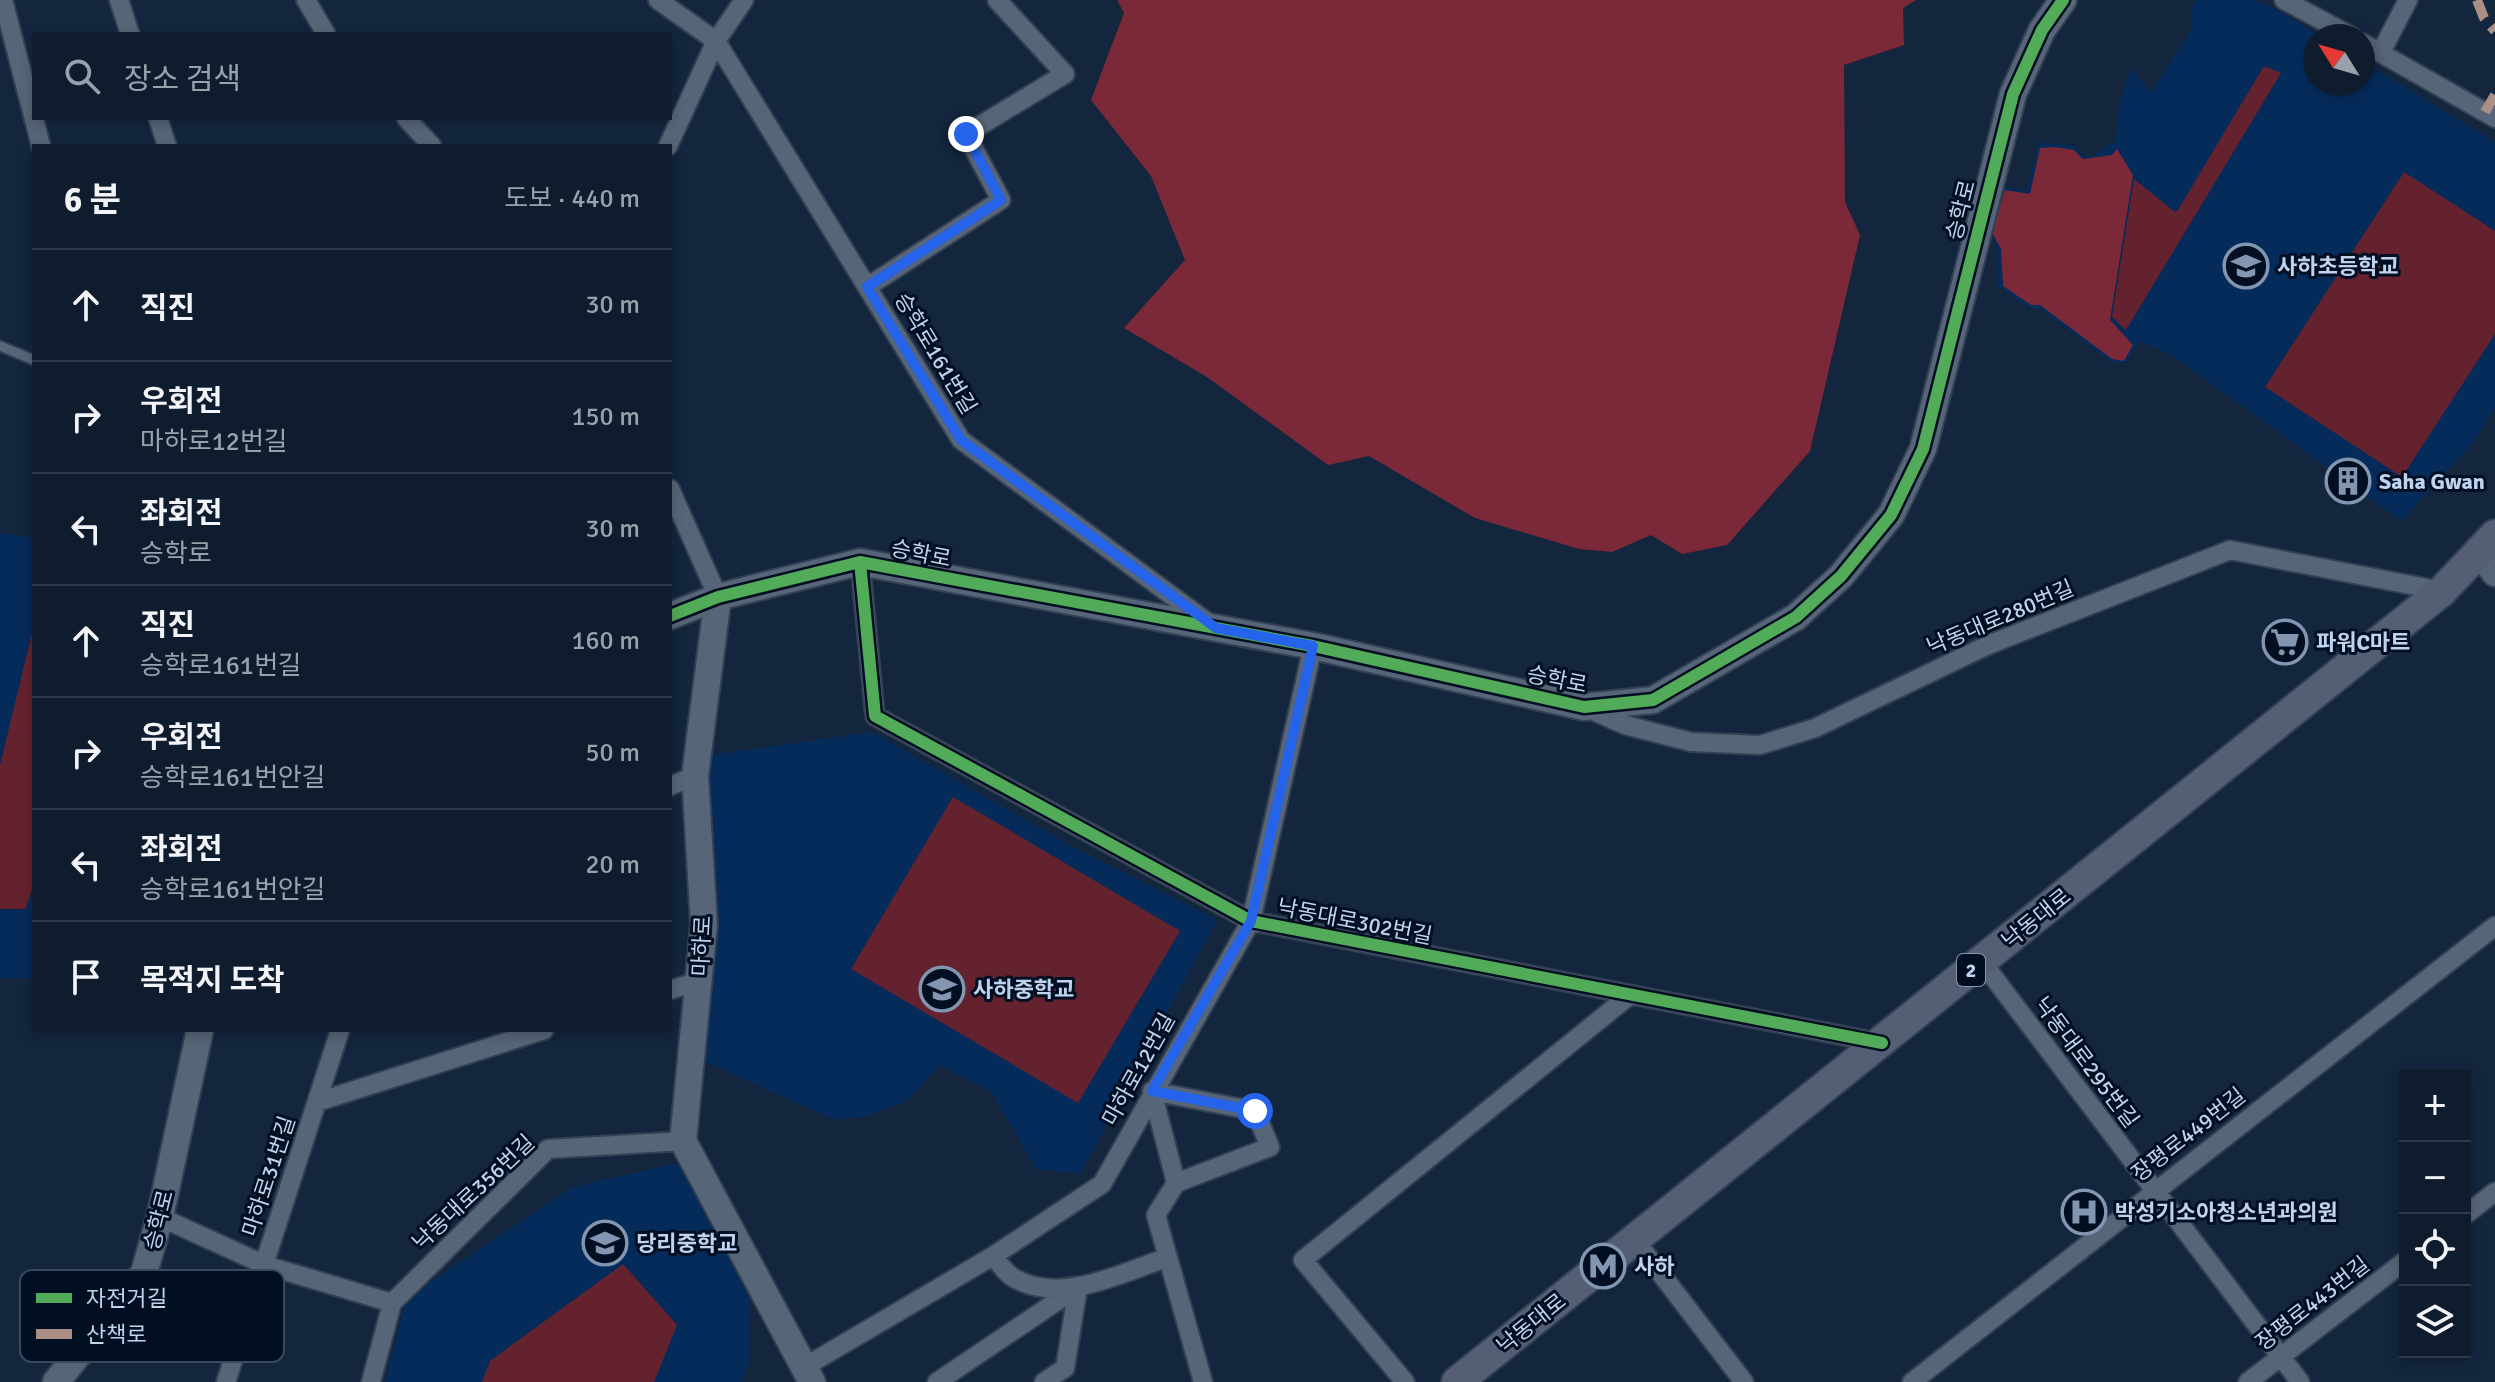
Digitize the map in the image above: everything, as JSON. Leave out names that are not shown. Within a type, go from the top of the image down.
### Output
[{"type":"main road","name":"낙동대로","points":[[1457,1382],[2490,554]]},
{"type":"street","points":[[3,0],[32,114]]},
{"type":"street","points":[[119,0],[129,32]]},
{"type":"street","points":[[306,0],[322,30]]},
{"type":"street","name":"승학로161번길","points":[[658,0],[716,41],[961,440],[1216,628]]},
{"type":"street","points":[[669,144],[716,41],[744,0]]},
{"type":"street","points":[[867,287],[1001,200],[966,134],[1065,74],[997,0]]},
{"type":"street","name":"승학로","points":[[672,615],[718,597],[860,562],[1313,646],[1584,707],[1653,700],[1796,617],[1841,576],[1891,515],[1923,449],[2013,94],[2042,30],[2063,0]]},
{"type":"street","points":[[2284,0],[2329,24]]},
{"type":"street","points":[[2381,52],[2408,0]]},
{"type":"street","points":[[2375,49],[2495,118]]},
{"type":"street","points":[[34,120],[40,144]]},
{"type":"street","points":[[159,120],[166,144]]},
{"type":"street","points":[[408,120],[430,144]]},
{"type":"street","points":[[672,494],[718,597]]},
{"type":"street","name":"낙동대로280번길","points":[[1584,707],[1625,725],[1691,742],[1760,745],[1815,728],[1988,645],[2230,550],[2442,591]]},
{"type":"street","name":"낙동대로302번길","points":[[860,562],[875,716],[1251,921],[1882,1043]]},
{"type":"street","name":"마하로","points":[[683,1141],[704,924],[695,776],[718,597]]},
{"type":"street","name":"마하로12번길","points":[[809,1374],[1102,1184],[1251,921],[1313,646]]},
{"type":"street","points":[[672,785],[695,776]]},
{"type":"street","name":"장평로449번길","points":[[1912,1382],[2495,926]]},
{"type":"street","name":"낙동대로295번길","points":[[1982,962],[2300,1382]]},
{"type":"street","points":[[672,989],[699,981]]},
{"type":"street","points":[[1405,1382],[1303,1260],[1630,995]]},
{"type":"street","name":"승학로","points":[[145,1270],[160,1217],[200,1032]]},
{"type":"street","name":"마하로31번길","points":[[263,1270],[339,1032]]},
{"type":"street","points":[[317,1102],[538,1032]]},
{"type":"street","points":[[1176,1183],[1152,1091],[1255,1111],[1270,1147],[1176,1183],[1156,1215],[1203,1382]]},
{"type":"street","points":[[683,1141],[809,1374]]},
{"type":"street","name":"낙동대로356번길","points":[[392,1303],[548,1149],[683,1141]]},
{"type":"street","points":[[2466,1214],[2495,1192]]},
{"type":"street","points":[[160,1217],[282,1270]]},
{"type":"street","points":[[1635,1240],[1744,1382]]},
{"type":"street","points":[[993,1256],[1013,1278],[1037,1287],[1078,1287]]},
{"type":"street","points":[[937,1382],[1078,1287],[1166,1258]]},
{"type":"street","name":"장평로443번길","points":[[2248,1382],[2399,1266]]},
{"type":"street","points":[[284,1271],[392,1303],[371,1382]]},
{"type":"street","points":[[1044,1382],[1065,1368],[1078,1287]]},
{"type":"street","name":"승학로","points":[[56,1382],[72,1362]]},
{"type":"street","name":"마하로31번길","points":[[226,1382],[233,1362]]},
{"type":"lane","points":[[0,346],[32,359]]},
{"type":"shaded area","points":[[1117,0],[1916,0],[1903,8],[1904,45],[1844,65],[1845,202],[1860,235],[1810,451],[1727,545],[1682,554],[1651,535],[1612,552],[1579,549],[1475,518],[1369,456],[1328,465],[1207,377],[1124,328],[1185,260],[1151,176],[1091,100],[1124,13]]},
{"type":"shaded area","name":"사하초등학교","points":[[2197,0],[2255,0],[2303,26],[2303,96],[2375,96],[2375,69],[2495,142],[2495,408],[2473,443],[2401,521],[2173,356],[2139,341],[2126,363],[2111,362],[2038,307],[2032,310],[1998,286],[1998,247],[1990,231],[2003,186],[2027,191],[2039,142],[2076,146],[2082,155],[2093,156],[2116,141],[2120,98],[2131,68],[2150,93],[2192,29],[2191,9]]},
{"type":"shaded area","points":[[2264,66],[2281,73],[2126,330],[2112,317],[2134,179],[2175,212],[2178,210]]},
{"type":"shaded area","points":[[2040,148],[2074,150],[2083,159],[2112,155],[2117,149],[2133,175],[2110,320],[2133,345],[2124,361],[2112,359],[2040,305],[2031,305],[2003,286],[2001,249],[1992,232],[2005,190],[2030,194]]},
{"type":"shaded area","points":[[2404,172],[2495,231],[2495,334],[2402,477],[2265,387]]},
{"type":"shaded area","points":[[0,533],[32,538],[32,978],[0,978]]},
{"type":"shaded area","points":[[32,633],[32,890],[26,909],[0,909],[0,765]]},
{"type":"shaded area","name":"사하중학교","points":[[872,732],[1071,846],[1217,920],[1080,1174],[1036,1169],[992,1093],[940,1065],[908,1100],[867,1116],[835,1120],[696,1058],[719,896],[700,789],[711,755]]},
{"type":"shaded area","points":[[953,797],[1180,931],[1078,1103],[851,969]]},
{"type":"shaded area","name":"당리중학교","points":[[678,1163],[750,1299],[749,1363],[741,1382],[385,1382],[406,1298],[572,1187]]},
{"type":"shaded area","points":[[623,1264],[677,1325],[654,1382],[482,1382],[490,1361]]},
{"type":"marked path","points":[[2477,0],[2484,18],[2495,31]]},
{"type":"marked path","points":[[2485,112],[2495,95]]},
{"type":"cycle path","points":[[672,615],[718,597],[860,562],[1313,646],[1584,707],[1653,700],[1796,617],[1841,576],[1891,515],[1923,449],[2013,94],[2042,30],[2063,0]]},
{"type":"cycle path","points":[[860,562],[875,716],[1251,921],[1882,1043]]},
{"type":"place","name":"사하초등학교","points":[[2246,266]]},
{"type":"place","name":"Saha Gwan","points":[[2348,481]]},
{"type":"place","name":"파워C마트","points":[[2285,642]]},
{"type":"place","name":"사하중학교","points":[[942,989]]},
{"type":"place","name":"박성기소아청소년과의원","points":[[2084,1212]]},
{"type":"place","name":"당리중학교","points":[[605,1243]]},
{"type":"place","name":"사하","points":[[1603,1266]]},
{"type":"route","points":[[966,134],[1001,200],[867,287],[961,440],[1216,628],[1313,646],[1251,921],[1152,1091],[1255,1111]]}]
